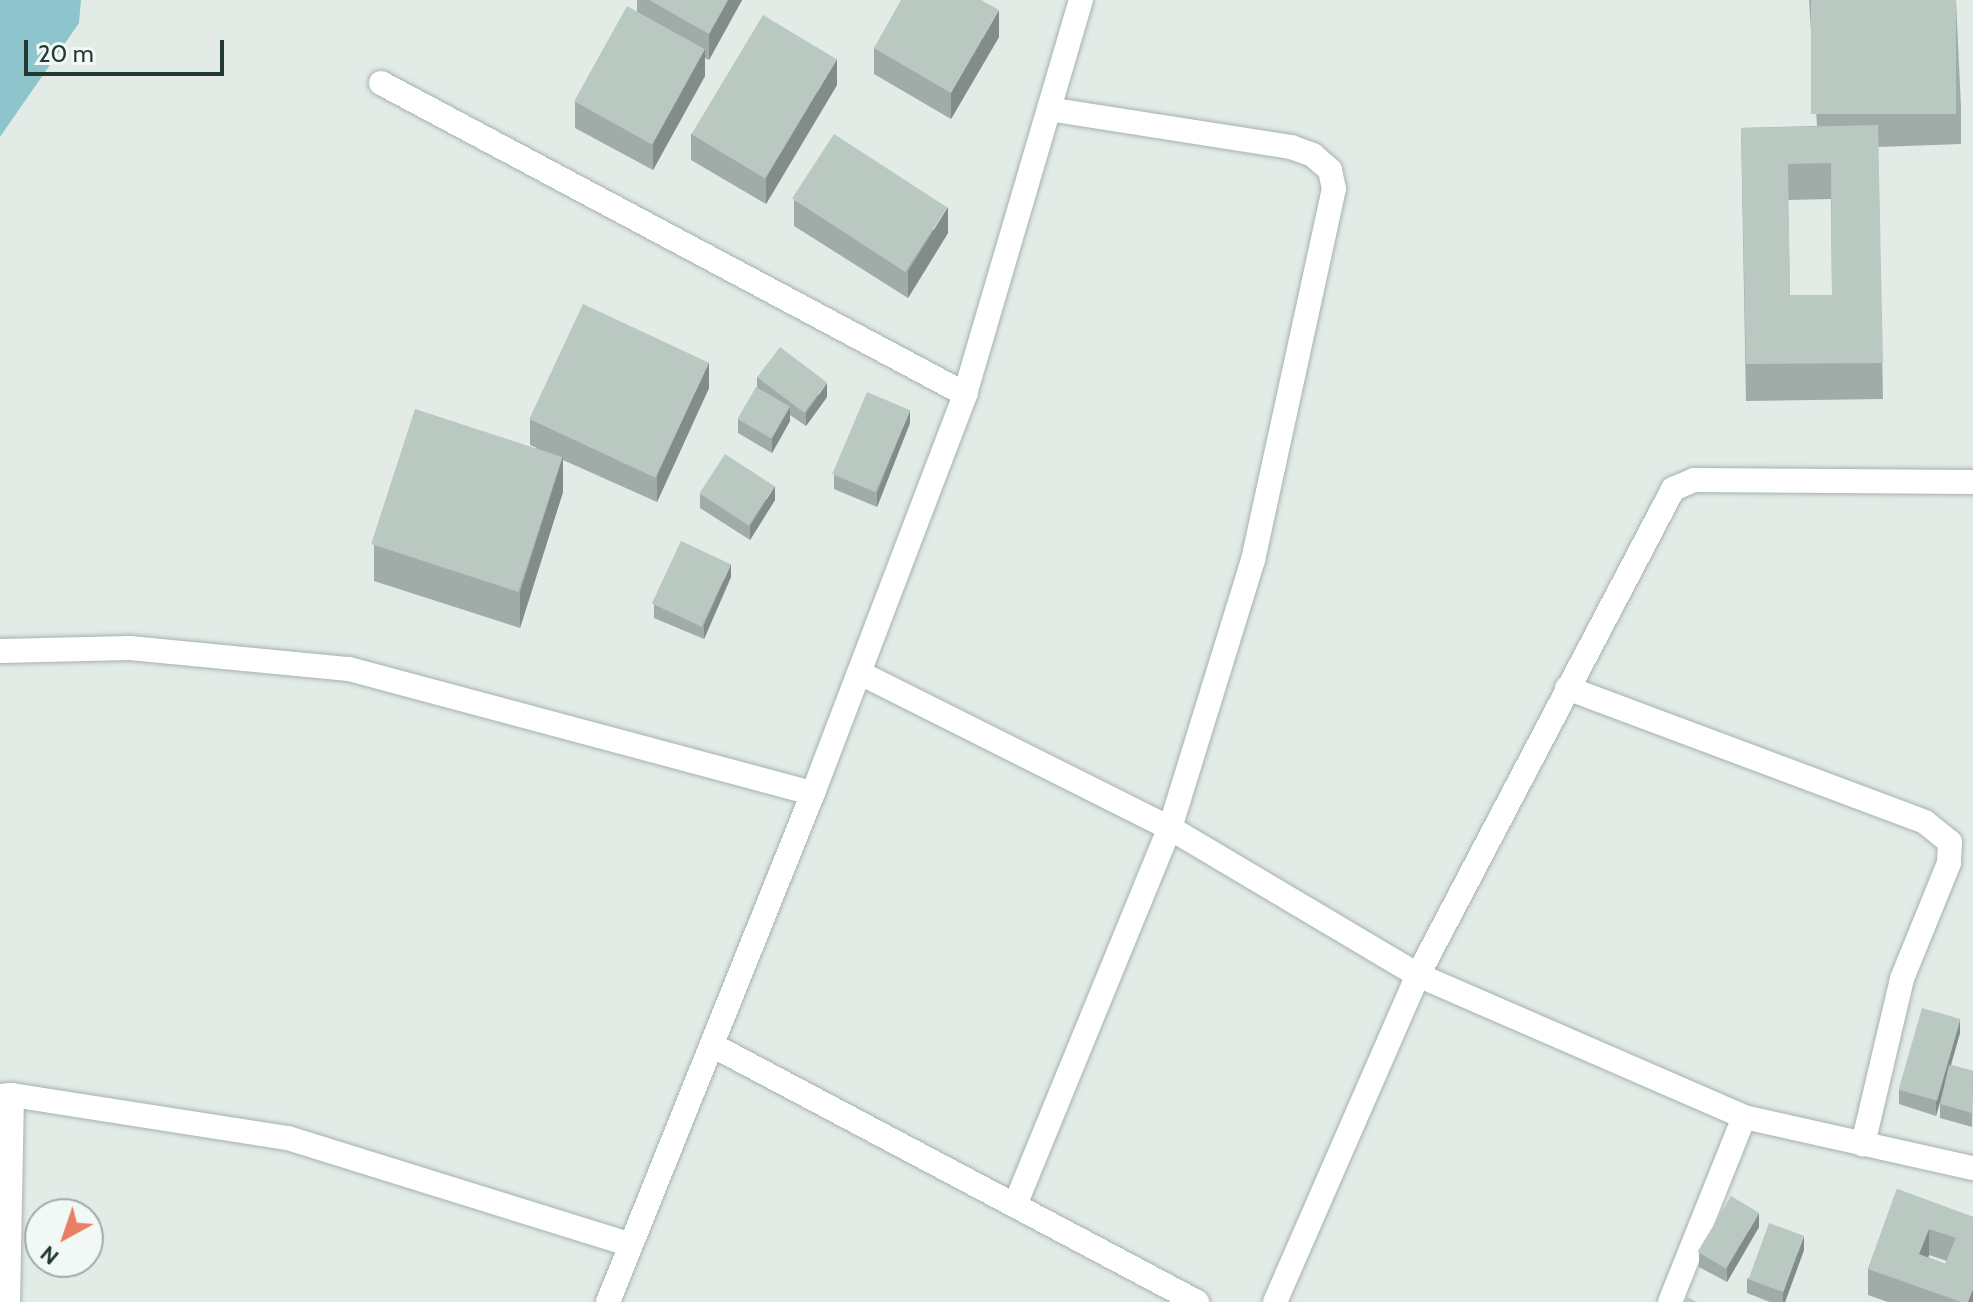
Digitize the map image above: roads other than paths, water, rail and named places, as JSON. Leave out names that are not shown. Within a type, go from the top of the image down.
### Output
[{"type":"street","points":[[608,1302],[813,793],[965,394],[1081,0]]},
{"type":"street","points":[[381,83],[965,394]]},
{"type":"street","points":[[1015,1205],[1170,828],[1253,560],[1334,189],[1330,170],[1313,155],[1291,147],[1049,109]]},
{"type":"street","points":[[1275,1302],[1418,975],[1673,489],[1694,480],[1973,482]]},
{"type":"street","points":[[0,651],[130,648],[349,669],[813,793]]},
{"type":"street","points":[[860,673],[1170,828],[1418,975],[1744,1117],[1973,1168]]},
{"type":"street","points":[[1567,688],[1925,822],[1950,842],[1949,863],[1902,979],[1863,1144]]},
{"type":"street","points":[[712,1045],[1197,1302]]},
{"type":"street","points":[[8,1302],[6,1095],[288,1138],[629,1244]]},
{"type":"street","points":[[1670,1302],[1744,1117]]},
{"type":"water","points":[[0,0],[81,0],[79,23],[0,137]]}]
